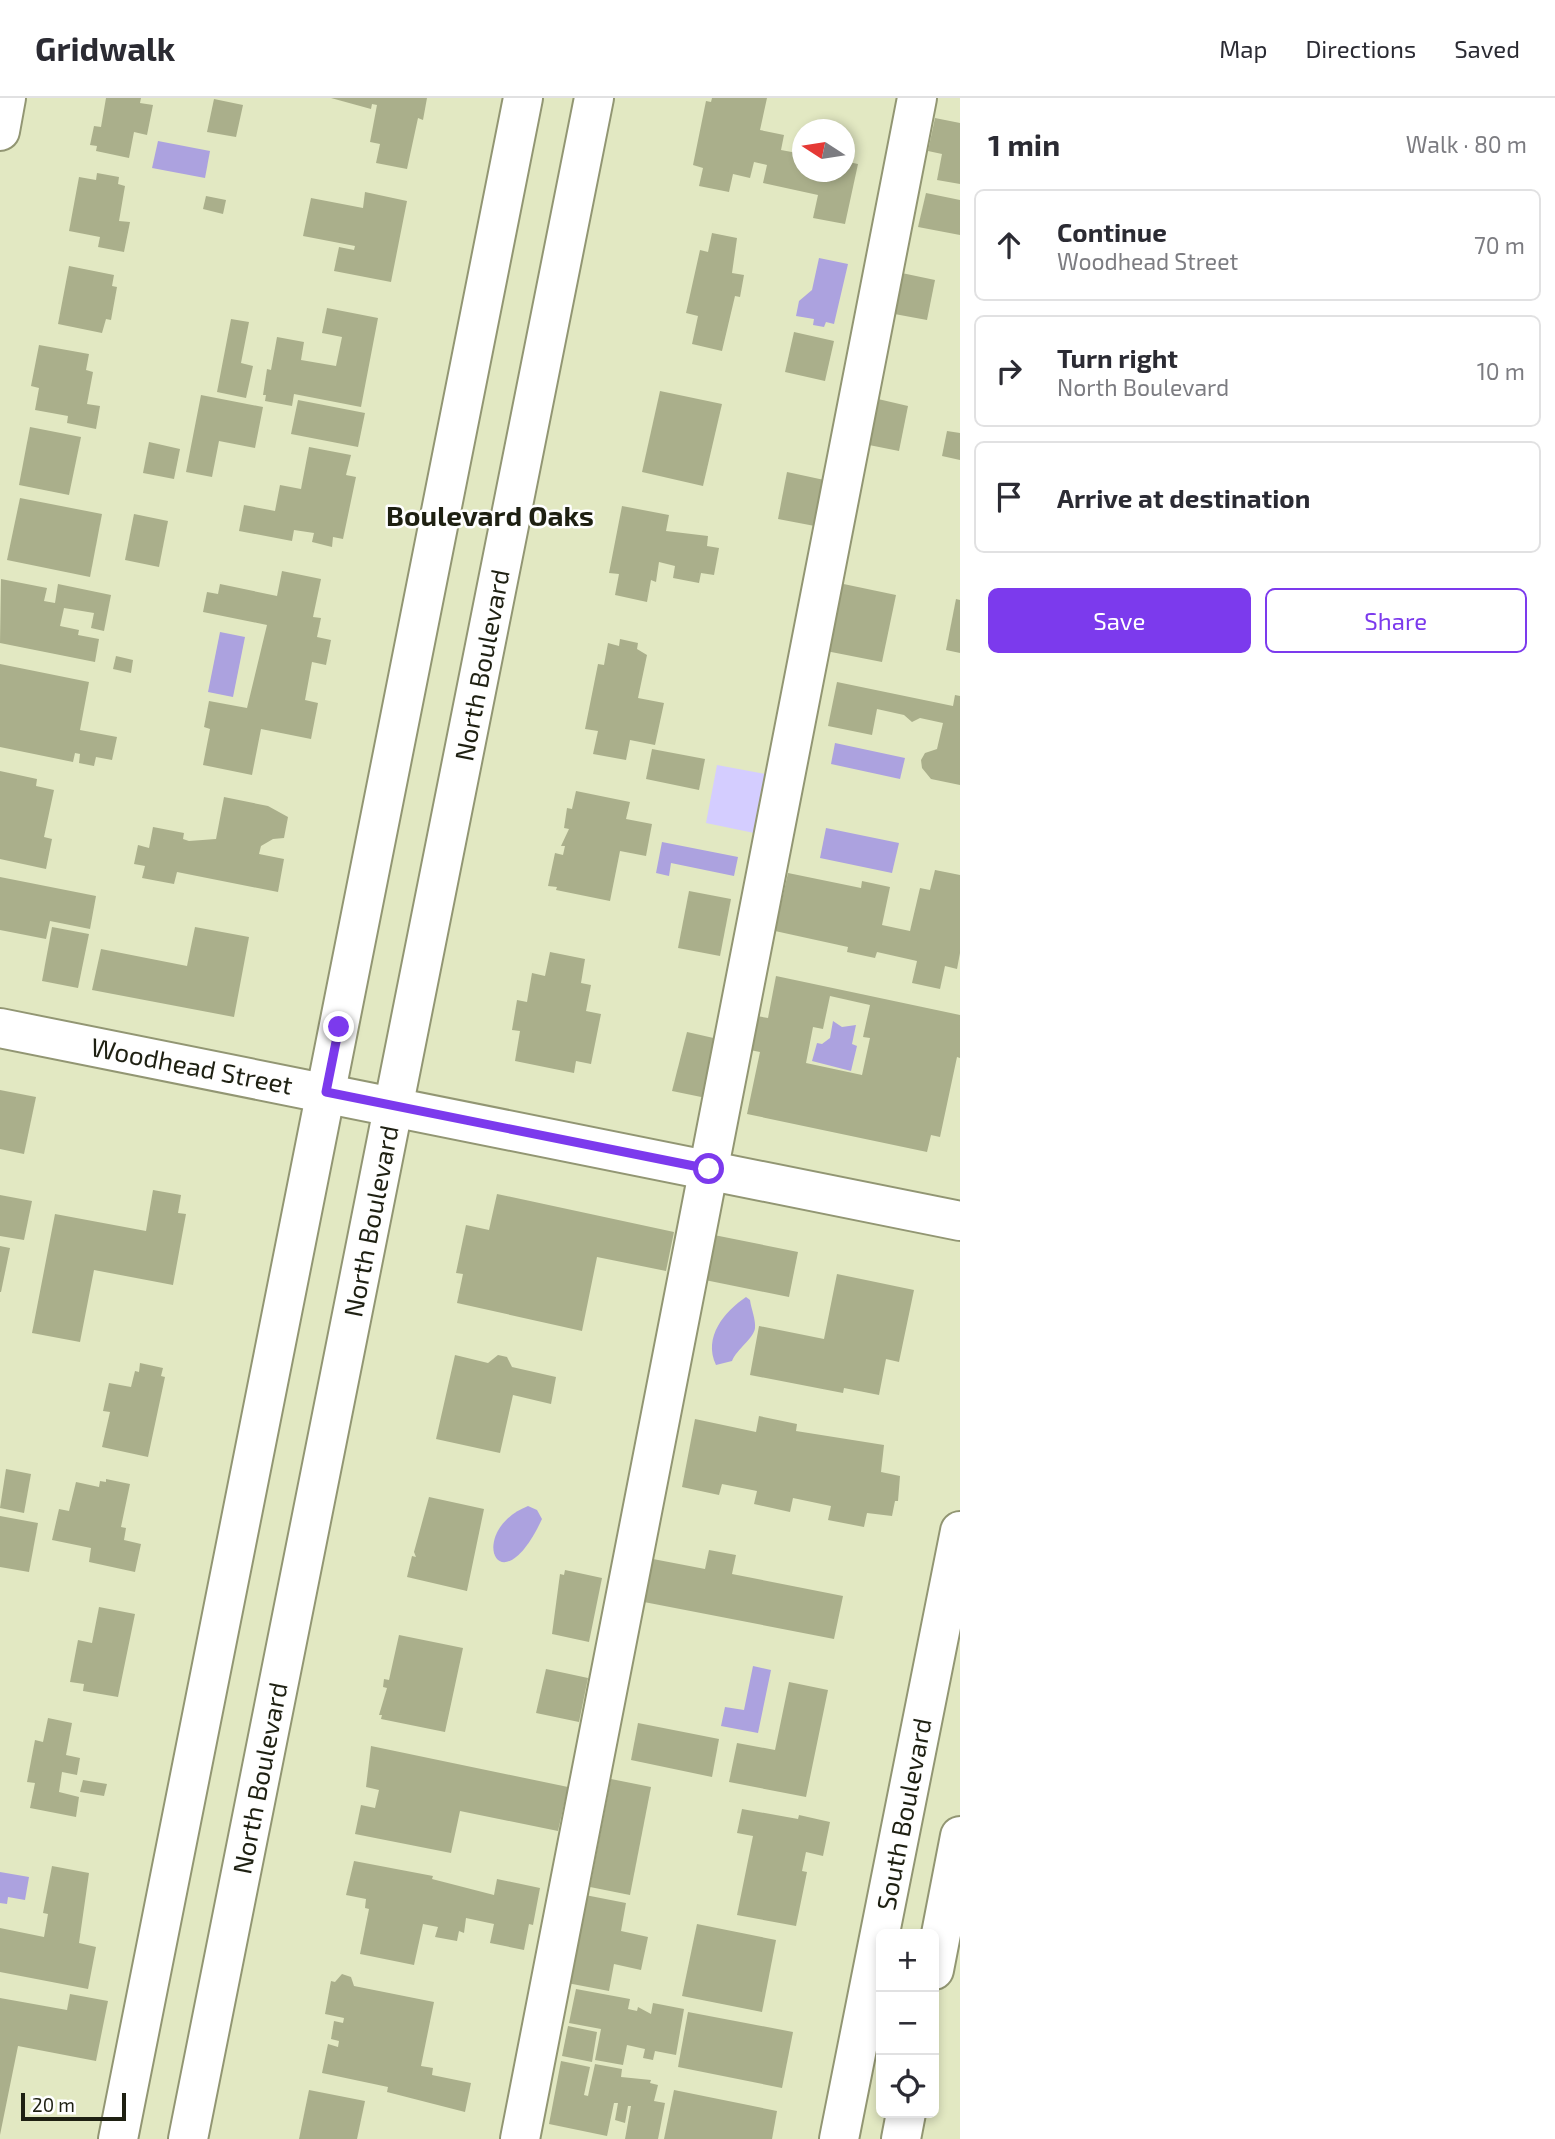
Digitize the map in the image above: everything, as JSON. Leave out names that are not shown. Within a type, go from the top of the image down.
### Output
[{"type":"street","points":[[0,131],[6,98]]},
{"type":"street","points":[[118,2139],[523,98]]},
{"type":"street","name":"North Boulevard","points":[[188,2139],[594,98]]},
{"type":"street","points":[[520,2139],[917,98]]},
{"type":"street","name":"Woodhead Street","points":[[0,1028],[960,1221]]},
{"type":"street","name":"South Boulevard","points":[[839,2139],[960,1531]]},
{"type":"street","points":[[939,1944],[960,1836]]},
{"type":"street","points":[[901,2139],[905,2118]]},
{"type":"shaded area","points":[[158,141],[210,151],[205,178],[152,168]]},
{"type":"shaded area","points":[[819,258],[848,264],[834,324],[826,322],[824,327],[813,325],[814,319],[796,316],[799,301],[812,290]]},
{"type":"shaded area","points":[[220,632],[245,637],[233,697],[208,692]]},
{"type":"shaded area","points":[[835,743],[905,758],[900,779],[831,764]]},
{"type":"shaded area","points":[[717,765],[771,775],[759,834],[706,823]]},
{"type":"shaded area","points":[[826,828],[899,843],[892,873],[820,858]]},
{"type":"shaded area","points":[[662,842],[738,857],[734,876],[671,863],[669,876],[656,873]]},
{"type":"shaded area","points":[[833,1021],[842,1027],[856,1025],[852,1044],[857,1046],[851,1071],[812,1061],[817,1043],[822,1044],[830,1038]]},
{"type":"shaded area","points":[[746,1297],[750,1300],[754,1332],[732,1361],[716,1365],[712,1345],[714,1335],[723,1318]]},
{"type":"shaded area","points":[[528,1506],[537,1510],[542,1519],[526,1546],[513,1559],[502,1562],[495,1556],[493,1545],[498,1532],[509,1518]]},
{"type":"shaded area","points":[[753,1666],[771,1670],[758,1733],[721,1726],[725,1707],[744,1710]]},
{"type":"shaded area","points":[[0,1872],[29,1877],[25,1900],[8,1897],[7,1904],[0,1903]]},
{"type":"building","points":[[106,98],[141,98],[140,103],[153,105],[147,135],[134,132],[129,158],[96,151],[97,146],[90,145],[94,126],[101,127]]},
{"type":"building","points":[[331,98],[427,98],[423,120],[418,118],[407,169],[376,163],[380,144],[370,142],[377,105],[372,104],[371,109]]},
{"type":"building","points":[[712,98],[767,98],[760,130],[784,135],[781,150],[792,152],[792,182],[854,182],[845,224],[813,218],[818,195],[763,183],[767,165],[754,162],[750,178],[733,174],[729,192],[699,186],[703,168],[693,165],[706,101],[711,102]]},
{"type":"building","points":[[214,99],[243,105],[236,137],[207,132]]},
{"type":"building","points":[[935,118],[960,123],[960,184],[937,180],[942,154],[928,151]]},
{"type":"building","points":[[97,173],[119,177],[118,184],[125,186],[119,221],[130,222],[124,252],[98,247],[100,237],[69,231],[79,177],[96,180]]},
{"type":"building","points":[[365,192],[407,201],[391,282],[334,271],[339,247],[354,250],[355,246],[303,236],[311,198],[363,208]]},
{"type":"building","points":[[926,193],[960,200],[960,235],[918,227]]},
{"type":"building","points":[[206,196],[226,200],[223,214],[203,209]]},
{"type":"building","points":[[712,233],[737,238],[732,273],[744,275],[740,297],[735,296],[722,351],[692,344],[698,316],[686,313],[700,250],[708,252]]},
{"type":"building","points":[[69,266],[114,275],[112,286],[117,287],[111,320],[106,319],[102,333],[58,324]]},
{"type":"building","points":[[897,272],[935,280],[927,320],[889,313]]},
{"type":"building","points":[[327,308],[378,318],[361,407],[294,394],[292,406],[265,401],[266,395],[263,395],[267,369],[271,370],[277,337],[304,342],[301,360],[336,366],[342,337],[322,333]]},
{"type":"building","points":[[231,319],[249,322],[241,363],[253,366],[246,398],[217,392]]},
{"type":"building","points":[[794,332],[834,341],[825,381],[785,372]]},
{"type":"building","points":[[39,345],[89,354],[86,370],[93,372],[87,404],[100,406],[96,429],[67,423],[68,416],[35,410],[39,388],[31,386]]},
{"type":"building","points":[[660,391],[722,404],[703,486],[642,472]]},
{"type":"building","points":[[201,395],[263,407],[255,448],[219,441],[212,477],[186,472]]},
{"type":"building","points":[[878,399],[908,406],[899,451],[869,445]]},
{"type":"building","points":[[298,400],[365,413],[358,447],[291,434]]},
{"type":"building","points":[[30,427],[81,437],[69,495],[19,485]]},
{"type":"building","points":[[947,431],[960,433],[960,460],[942,456]]},
{"type":"building","points":[[149,442],[180,449],[174,479],[143,473]]},
{"type":"building","points":[[309,447],[351,455],[346,475],[356,477],[343,539],[333,537],[332,547],[312,542],[314,533],[294,530],[292,541],[239,531],[244,505],[275,511],[280,485],[301,489]]},
{"type":"building","points":[[787,472],[829,481],[820,527],[778,519]]},
{"type":"building","points":[[20,498],[102,514],[90,577],[7,560]]},
{"type":"building","points":[[622,506],[669,515],[666,531],[708,536],[707,546],[719,548],[714,575],[701,573],[699,583],[673,578],[675,566],[659,562],[656,582],[651,580],[647,602],[615,595],[619,574],[609,573]]},
{"type":"building","points":[[134,514],[168,521],[159,567],[125,560]]},
{"type":"building","points":[[282,571],[321,579],[313,617],[321,618],[317,637],[331,640],[326,665],[312,662],[305,700],[318,703],[311,739],[261,729],[252,775],[203,765],[210,729],[204,727],[209,701],[247,708],[267,625],[203,612],[207,592],[218,594],[220,584],[277,596]]},
{"type":"building","points":[[1,579],[47,588],[44,601],[55,603],[58,584],[111,595],[104,631],[91,628],[94,613],[64,608],[60,626],[79,630],[78,635],[99,639],[95,662],[0,643]]},
{"type":"building","points":[[834,582],[896,595],[882,662],[821,650]]},
{"type":"building","points":[[956,599],[960,600],[960,653],[946,650]]},
{"type":"building","points":[[620,639],[638,643],[637,649],[647,655],[638,698],[664,703],[655,745],[630,740],[626,760],[593,754],[598,731],[585,729],[598,664],[604,665],[608,643],[619,646]]},
{"type":"building","points":[[116,656],[133,660],[131,673],[113,669]]},
{"type":"building","points":[[0,664],[89,682],[80,730],[117,737],[112,760],[96,757],[94,766],[79,763],[80,754],[75,753],[73,762],[0,747]]},
{"type":"building","points":[[837,682],[953,706],[955,695],[960,696],[960,785],[931,779],[922,768],[921,760],[925,753],[937,749],[943,723],[920,718],[912,722],[904,715],[877,709],[872,735],[828,726]]},
{"type":"building","points":[[652,749],[705,759],[699,790],[646,779]]},
{"type":"building","points":[[0,771],[37,779],[36,786],[54,790],[44,837],[52,839],[46,869],[0,859]]},
{"type":"building","points":[[576,791],[630,802],[626,819],[652,824],[646,856],[620,851],[610,901],[548,886],[555,853],[563,855],[565,846],[561,846],[569,829],[564,828],[567,808],[572,809]]},
{"type":"building","points":[[224,797],[268,806],[288,817],[284,838],[273,839],[261,846],[259,854],[284,859],[278,892],[177,872],[174,884],[142,878],[145,866],[134,864],[138,845],[149,848],[153,827],[184,833],[183,839],[189,841],[216,839]]},
{"type":"building","points":[[935,870],[960,875],[960,953],[957,969],[945,966],[940,989],[912,983],[917,961],[877,952],[875,958],[847,952],[848,947],[775,931],[788,873],[861,888],[862,881],[890,887],[882,925],[910,931],[920,888],[930,890]]},
{"type":"building","points":[[0,877],[96,896],[90,929],[50,921],[46,939],[0,930]]},
{"type":"building","points":[[689,891],[731,899],[720,956],[678,948]]},
{"type":"building","points":[[52,927],[89,934],[78,988],[42,981]]},
{"type":"building","points":[[195,927],[249,937],[234,1017],[92,990],[101,949],[187,966]]},
{"type":"building","points":[[550,952],[585,959],[581,983],[591,985],[586,1011],[601,1014],[591,1064],[576,1061],[574,1073],[515,1061],[520,1031],[512,1030],[517,1000],[527,1002],[532,973],[545,976]]},
{"type":"building","points":[[776,976],[960,1015],[960,1058],[957,1057],[940,1137],[931,1135],[927,1152],[747,1114],[760,1052],[750,1050],[757,1016],[768,1018]],"holes":[[[830,996],[870,1005],[863,1037],[870,1038],[862,1075],[806,1063],[813,1027],[823,1029]]]},
{"type":"building","points":[[687,1032],[718,1039],[711,1099],[672,1091]]},
{"type":"building","points":[[0,1090],[36,1097],[24,1154],[0,1149]]},
{"type":"building","points":[[153,1190],[181,1195],[178,1213],[186,1214],[173,1285],[94,1270],[80,1342],[32,1333],[55,1214],[146,1231]]},
{"type":"building","points":[[497,1194],[674,1232],[666,1271],[597,1257],[582,1331],[457,1303],[463,1274],[456,1273],[466,1225],[489,1230]]},
{"type":"building","points":[[0,1195],[32,1201],[24,1240],[0,1236]]},
{"type":"building","points":[[709,1234],[798,1252],[789,1297],[700,1279]]},
{"type":"building","points":[[0,1246],[10,1248],[1,1292],[0,1292]]},
{"type":"building","points":[[837,1274],[914,1290],[899,1362],[886,1359],[879,1395],[844,1388],[843,1393],[750,1375],[759,1326],[824,1339]]},
{"type":"building","points":[[455,1355],[488,1363],[498,1355],[507,1357],[512,1367],[556,1377],[551,1404],[513,1395],[500,1453],[436,1439]]},
{"type":"building","points":[[140,1363],[163,1368],[161,1376],[165,1377],[148,1457],[102,1447],[110,1412],[103,1411],[109,1383],[131,1387],[135,1371],[139,1372]]},
{"type":"building","points":[[759,1416],[797,1424],[796,1431],[884,1445],[881,1472],[900,1476],[898,1501],[895,1501],[892,1516],[867,1513],[864,1527],[828,1520],[831,1506],[793,1498],[790,1512],[754,1504],[757,1491],[722,1484],[719,1495],[682,1487],[695,1419],[756,1432]]},
{"type":"building","points":[[6,1469],[31,1474],[24,1513],[0,1508]]},
{"type":"building","points":[[106,1479],[130,1484],[121,1527],[126,1528],[124,1540],[141,1544],[135,1572],[89,1562],[91,1548],[52,1540],[59,1509],[69,1511],[76,1482],[99,1487],[100,1481],[106,1482]]},
{"type":"building","points":[[429,1497],[484,1509],[467,1591],[407,1577],[412,1556],[416,1557],[414,1552]]},
{"type":"building","points":[[0,1516],[38,1523],[29,1572],[0,1567]]},
{"type":"building","points":[[709,1550],[736,1555],[732,1574],[843,1596],[834,1639],[644,1602],[653,1559],[705,1569]]},
{"type":"building","points":[[565,1570],[602,1578],[589,1642],[552,1634],[560,1574],[564,1575]]},
{"type":"building","points":[[99,1607],[135,1614],[118,1697],[83,1691],[84,1684],[70,1682],[78,1640],[92,1643]]},
{"type":"building","points":[[399,1635],[463,1648],[445,1732],[381,1719],[382,1715],[379,1715],[387,1688],[383,1687],[384,1679],[389,1680]]},
{"type":"building","points":[[546,1669],[588,1678],[579,1722],[536,1713]]},
{"type":"building","points":[[789,1682],[828,1690],[806,1797],[729,1782],[737,1743],[775,1750]]},
{"type":"building","points":[[48,1718],[72,1723],[66,1755],[80,1758],[77,1775],[62,1772],[59,1792],[79,1797],[76,1817],[30,1808],[35,1783],[27,1782],[35,1740],[43,1742]]},
{"type":"building","points":[[638,1723],[719,1739],[712,1777],[631,1760]]},
{"type":"building","points":[[371,1746],[568,1787],[558,1831],[460,1811],[451,1853],[355,1834],[361,1805],[375,1808],[379,1790],[366,1787]]},
{"type":"building","points":[[611,1779],[651,1787],[630,1895],[590,1887]]},
{"type":"building","points":[[83,1780],[107,1784],[104,1796],[80,1792]]},
{"type":"building","points":[[742,1809],[798,1819],[799,1815],[830,1822],[823,1856],[806,1852],[802,1871],[807,1872],[796,1926],[737,1915],[753,1836],[737,1833]]},
{"type":"building","points":[[354,1861],[433,1876],[432,1879],[494,1895],[497,1879],[540,1888],[533,1925],[529,1924],[524,1950],[490,1943],[494,1924],[466,1918],[464,1933],[459,1931],[457,1941],[435,1937],[438,1927],[423,1924],[414,1965],[360,1954],[369,1909],[365,1908],[366,1899],[346,1895]]},
{"type":"building","points":[[52,1866],[89,1873],[79,1943],[96,1947],[88,1989],[0,1972],[0,1928],[44,1937],[48,1914],[43,1913]]},
{"type":"building","points":[[580,1894],[626,1903],[621,1931],[648,1937],[641,1970],[614,1964],[609,1991],[562,1982]]},
{"type":"building","points":[[697,1924],[776,1940],[762,2012],[682,1996]]},
{"type":"building","points":[[342,1974],[351,1977],[354,1986],[434,2002],[421,2066],[433,2068],[432,2075],[471,2083],[465,2112],[387,2092],[388,2087],[322,2073],[328,2044],[338,2047],[339,2041],[331,2039],[334,2021],[343,2023],[344,2018],[325,2014],[331,1981],[335,1982]]},
{"type":"building","points":[[576,1989],[630,1999],[628,2009],[637,2011],[638,2007],[651,2014],[653,2003],[684,2009],[676,2055],[655,2051],[653,2060],[643,2058],[645,2049],[627,2045],[623,2065],[595,2060],[601,2029],[569,2023]]},
{"type":"building","points":[[70,1994],[108,2001],[96,2061],[18,2046],[0,2135],[0,1998],[67,2010]]},
{"type":"building","points":[[688,2012],[793,2032],[782,2088],[678,2067]]},
{"type":"building","points":[[568,2026],[597,2032],[592,2062],[562,2056]]},
{"type":"building","points":[[561,2061],[590,2067],[584,2095],[588,2096],[595,2064],[622,2069],[621,2077],[651,2080],[650,2083],[658,2085],[654,2101],[665,2103],[658,2139],[625,2139],[631,2106],[628,2106],[625,2123],[615,2120],[618,2103],[614,2103],[607,2136],[549,2124]]},
{"type":"building","points":[[309,2090],[365,2101],[357,2139],[299,2139]]},
{"type":"building","points":[[674,2090],[777,2111],[772,2139],[664,2139]]},
{"type":"district","name":"Boulevard Oaks","points":[[490,515]]},
{"type":"route","points":[[339,1027],[326,1092],[709,1169]]}]
